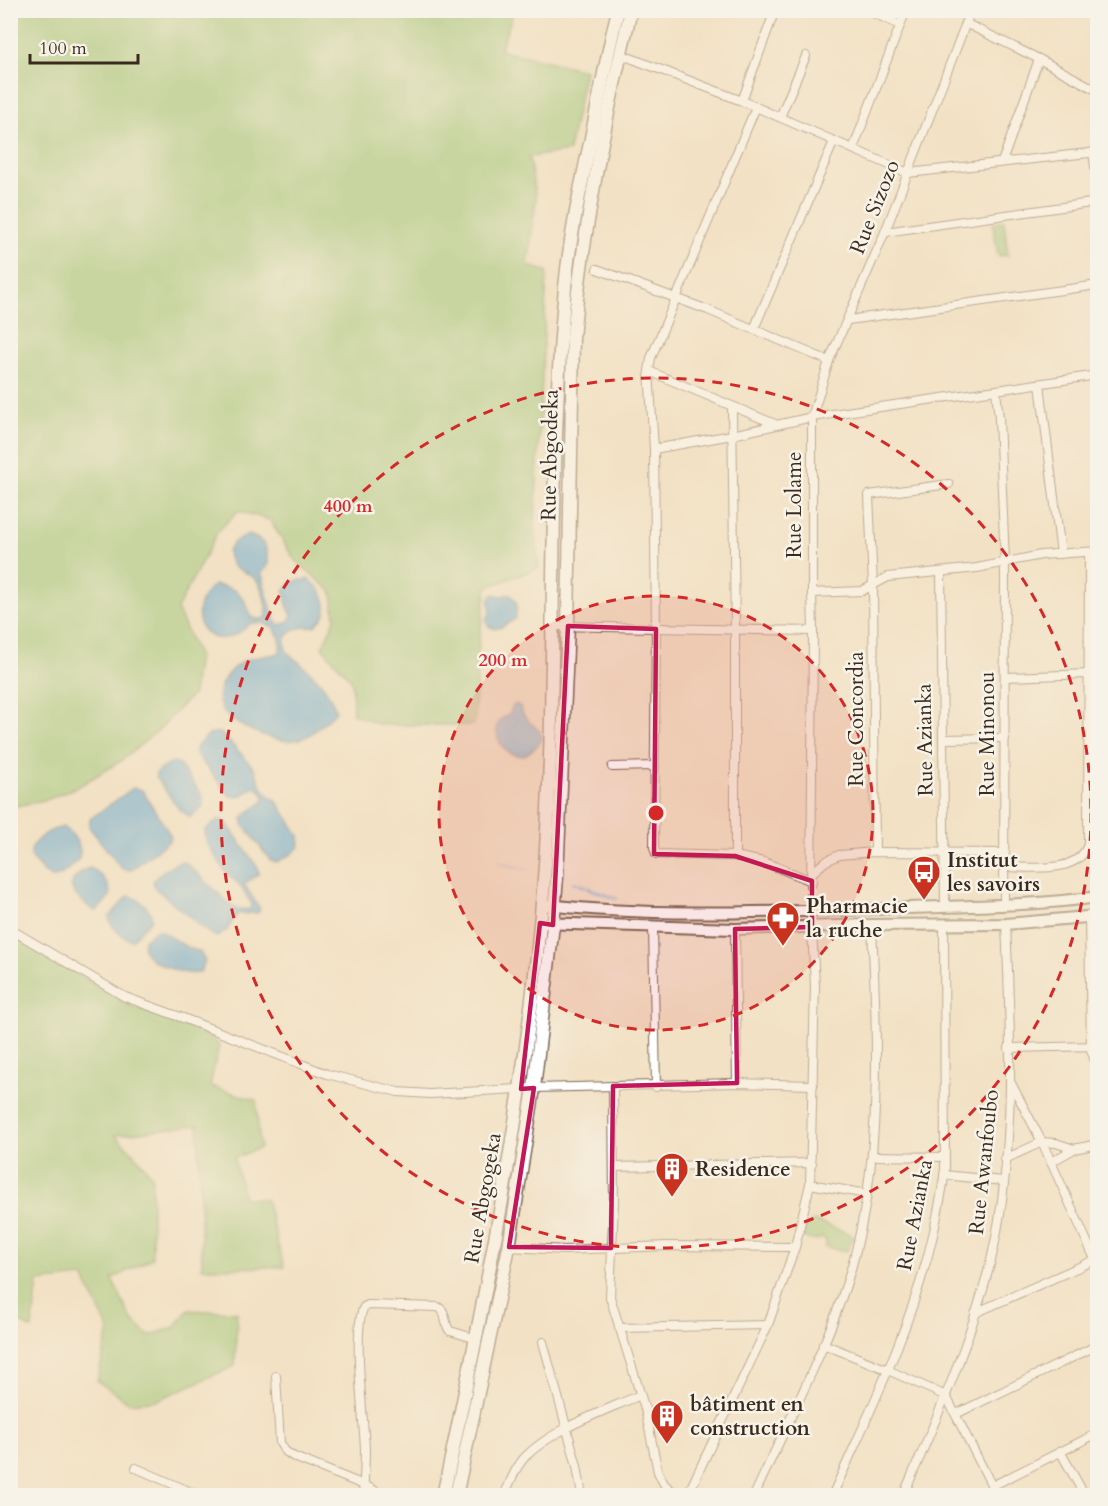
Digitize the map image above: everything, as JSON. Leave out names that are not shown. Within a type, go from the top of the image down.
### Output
[{"type":"main road","name":"Rue Abgodeka","points":[[548,904],[555,459],[564,294],[582,179],[618,10]]},
{"type":"main road","name":"Rue Abgodeka","points":[[548,904],[568,627],[569,470],[573,338],[577,294],[596,179],[620,54],[631,10]]},
{"type":"main road","points":[[548,904],[637,911],[811,911],[1004,905],[1098,897]]},
{"type":"main road","name":"Rue Abgogeka","points":[[456,1496],[509,1247],[548,904]]},
{"type":"main road","points":[[546,924],[735,929],[1006,924],[1094,917]]},
{"type":"main road","name":"Rue Abgogeka","points":[[443,1496],[528,1089]]},
{"type":"street","points":[[742,101],[775,10]]},
{"type":"street","points":[[867,10],[900,25]]},
{"type":"street","points":[[853,149],[906,10]]},
{"type":"street","name":"Rue Sizozo","points":[[812,417],[829,361],[885,232],[971,10]]},
{"type":"street","points":[[965,23],[1097,90]]},
{"type":"street","points":[[620,54],[742,101],[908,173],[1095,152],[1098,189]]},
{"type":"street","points":[[780,117],[806,56]]},
{"type":"street","points":[[1002,162],[1039,60]]},
{"type":"street","points":[[756,107],[657,339],[649,371],[654,449],[657,629],[654,847],[656,854],[735,856],[764,862],[812,877],[832,857],[875,852],[1005,853]]},
{"type":"street","points":[[754,328],[834,141]]},
{"type":"street","points":[[885,232],[1098,202]]},
{"type":"street","points":[[597,269],[754,328],[829,361]]},
{"type":"street","points":[[848,320],[1098,285]]},
{"type":"street","points":[[649,371],[775,424]]},
{"type":"street","points":[[654,449],[812,417],[1098,375]]},
{"type":"street","points":[[1040,384],[1061,554]]},
{"type":"street","name":"Rue Minonou","points":[[996,391],[1005,563],[1004,905]]},
{"type":"street","points":[[732,407],[735,856]]},
{"type":"street","name":"Rue Lolame","points":[[687,1496],[768,1325],[795,1247],[810,1184],[815,986],[811,911],[812,417]]},
{"type":"street","name":"Rue Concordia","points":[[875,852],[873,586],[869,495],[949,484]]},
{"type":"street","points":[[812,593],[862,591],[888,577],[941,573],[1093,551],[1087,848],[1078,859],[1068,864],[1005,867]]},
{"type":"street","name":"Rue Azianka","points":[[941,573],[945,906]]},
{"type":"street","points":[[553,626],[813,631]]},
{"type":"street","points":[[1006,677],[1089,674]]},
{"type":"street","points":[[943,739],[1005,738]]},
{"type":"street","points":[[612,767],[655,766]]},
{"type":"street","points":[[1087,848],[1098,849]]},
{"type":"street","points":[[1094,917],[1094,1046],[1098,1068]]},
{"type":"street","name":"Rue Azianka","points":[[832,1496],[888,1370],[927,1259],[945,1175],[944,924]]},
{"type":"street","name":"Rue Awanfoubo","points":[[903,1496],[946,1396],[992,1256],[1004,1181],[1010,1081],[1006,924]]},
{"type":"street","points":[[754,1496],[823,1344],[851,1270],[867,1194],[872,1156],[877,1071],[872,925]]},
{"type":"street","points":[[653,927],[656,1087]]},
{"type":"street","points":[[10,929],[125,997],[327,1074],[411,1094],[737,1083],[813,1085]]},
{"type":"street","points":[[735,929],[737,1083]]},
{"type":"street","points":[[1009,1048],[1094,1046]]},
{"type":"street","points":[[975,1313],[1096,1263],[1042,1142],[1010,1081]]},
{"type":"street","points":[[613,1086],[614,1167],[610,1297],[640,1395],[660,1478],[678,1496]]},
{"type":"street","points":[[1005,1159],[1042,1142],[1056,1143],[1074,1149]]},
{"type":"street","points":[[1051,1162],[1074,1149],[1098,1144]]},
{"type":"street","points":[[872,1156],[945,1157]]},
{"type":"street","points":[[614,1167],[812,1163]]},
{"type":"street","points":[[945,1175],[1004,1181]]},
{"type":"street","points":[[810,1184],[867,1194]]},
{"type":"street","points":[[509,1247],[565,1250],[667,1246],[795,1247]]},
{"type":"street","points":[[363,1496],[365,1450],[360,1315],[364,1307],[368,1305],[438,1307],[445,1314],[447,1328],[450,1331],[477,1339]]},
{"type":"street","points":[[619,1328],[768,1325]]},
{"type":"street","points":[[543,1342],[567,1429],[582,1496]]},
{"type":"street","points":[[823,1344],[946,1396],[997,1496]]},
{"type":"street","points":[[956,1414],[1098,1345]]},
{"type":"street","points":[[276,1376],[280,1443],[285,1451],[294,1458],[364,1485],[385,1496]]},
{"type":"street","points":[[504,1496],[519,1464],[527,1455],[567,1429],[640,1395]]},
{"type":"street","points":[[992,1486],[1097,1435]]},
{"type":"street","points":[[1060,1451],[1085,1496]]},
{"type":"street","points":[[136,1468],[200,1496]]},
{"type":"highlighted area","points":[[568,626],[656,629],[654,854],[735,856],[812,881],[812,927],[735,929],[737,1083],[613,1086],[611,1248],[509,1247],[534,1088],[521,1089],[540,923],[553,925]]},
{"type":"green space","points":[[10,11],[514,11],[500,50],[585,70],[569,151],[529,157],[536,199],[528,266],[547,271],[535,525],[539,568],[487,587],[479,641],[474,725],[381,725],[353,714],[352,681],[322,647],[335,619],[332,592],[294,559],[270,520],[238,511],[218,531],[177,609],[198,655],[193,694],[161,728],[121,761],[81,785],[49,799],[17,806],[10,794]]},
{"type":"green space","points":[[1004,221],[1008,255],[998,256],[993,223]]},
{"type":"green space","points":[[10,933],[129,1005],[204,1033],[219,1045],[210,1086],[256,1100],[260,1148],[234,1158],[244,1198],[266,1199],[284,1267],[202,1268],[198,1125],[115,1135],[152,1176],[152,1258],[112,1279],[131,1319],[149,1336],[175,1327],[188,1310],[237,1312],[235,1366],[157,1400],[130,1403],[97,1381],[109,1330],[83,1277],[38,1282],[32,1329],[11,1318]]},
{"type":"green space","points":[[814,1221],[848,1233],[853,1237],[847,1251],[826,1247],[826,1240],[822,1238],[811,1240],[801,1235],[802,1228]]},
{"type":"water","points":[[248,535],[262,542],[267,550],[268,566],[262,573],[268,599],[278,625],[287,623],[292,616],[284,590],[295,581],[309,579],[325,599],[326,609],[321,620],[315,626],[297,628],[291,632],[285,640],[286,651],[322,685],[336,711],[313,732],[296,740],[269,737],[248,729],[238,724],[220,706],[219,691],[231,670],[252,658],[280,653],[280,638],[273,627],[262,623],[251,623],[236,634],[222,638],[211,636],[203,630],[199,620],[199,608],[204,596],[214,585],[229,588],[239,594],[246,603],[252,618],[267,617],[259,583],[251,575],[234,567],[229,558],[228,550],[235,541]]},
{"type":"water","points":[[494,594],[502,596],[510,594],[517,605],[516,618],[495,629],[488,626],[486,619],[491,612],[489,600]]},
{"type":"water","points":[[516,704],[542,735],[541,741],[523,756],[511,754],[505,750],[497,732],[498,723],[510,714],[512,707]]},
{"type":"water","points":[[217,732],[222,734],[255,769],[261,786],[269,796],[276,800],[299,835],[300,846],[292,854],[277,862],[270,860],[243,824],[245,815],[265,798],[258,788],[252,788],[241,796],[230,796],[195,753],[203,740]]},
{"type":"water","points":[[172,762],[178,763],[202,795],[203,807],[190,817],[180,810],[156,778],[156,773]]},
{"type":"water","points":[[133,788],[142,790],[171,836],[169,841],[131,870],[122,869],[89,827],[90,819]]},
{"type":"water","points":[[218,820],[226,822],[258,868],[259,874],[244,884],[260,909],[258,913],[237,914],[227,930],[217,937],[206,931],[155,888],[153,881],[167,868],[185,862],[235,909],[250,909],[252,905],[239,884],[227,874],[206,842],[205,830]]},
{"type":"water","points":[[63,827],[76,840],[80,854],[73,865],[60,875],[53,877],[41,870],[33,859],[32,847],[42,836]]},
{"type":"water","points":[[90,868],[104,879],[110,892],[110,896],[97,911],[75,895],[72,886],[78,875]]},
{"type":"water","points":[[128,896],[144,904],[150,911],[152,919],[132,940],[117,931],[109,917]]},
{"type":"water","points":[[157,930],[200,952],[205,961],[200,972],[188,973],[172,969],[150,958],[144,951],[144,940]]},
{"type":"waterway","points":[[500,863],[527,869]]},
{"type":"waterway","points":[[573,882],[617,899]]},
{"type":"place","name":"Institut les savoirs","points":[[924,901]]},
{"type":"place","name":"Pharmacie la ruche","points":[[783,947]]},
{"type":"place","name":"Residence","points":[[672,1198]]},
{"type":"place","name":"bâtiment en construction","points":[[667,1445]]}]
